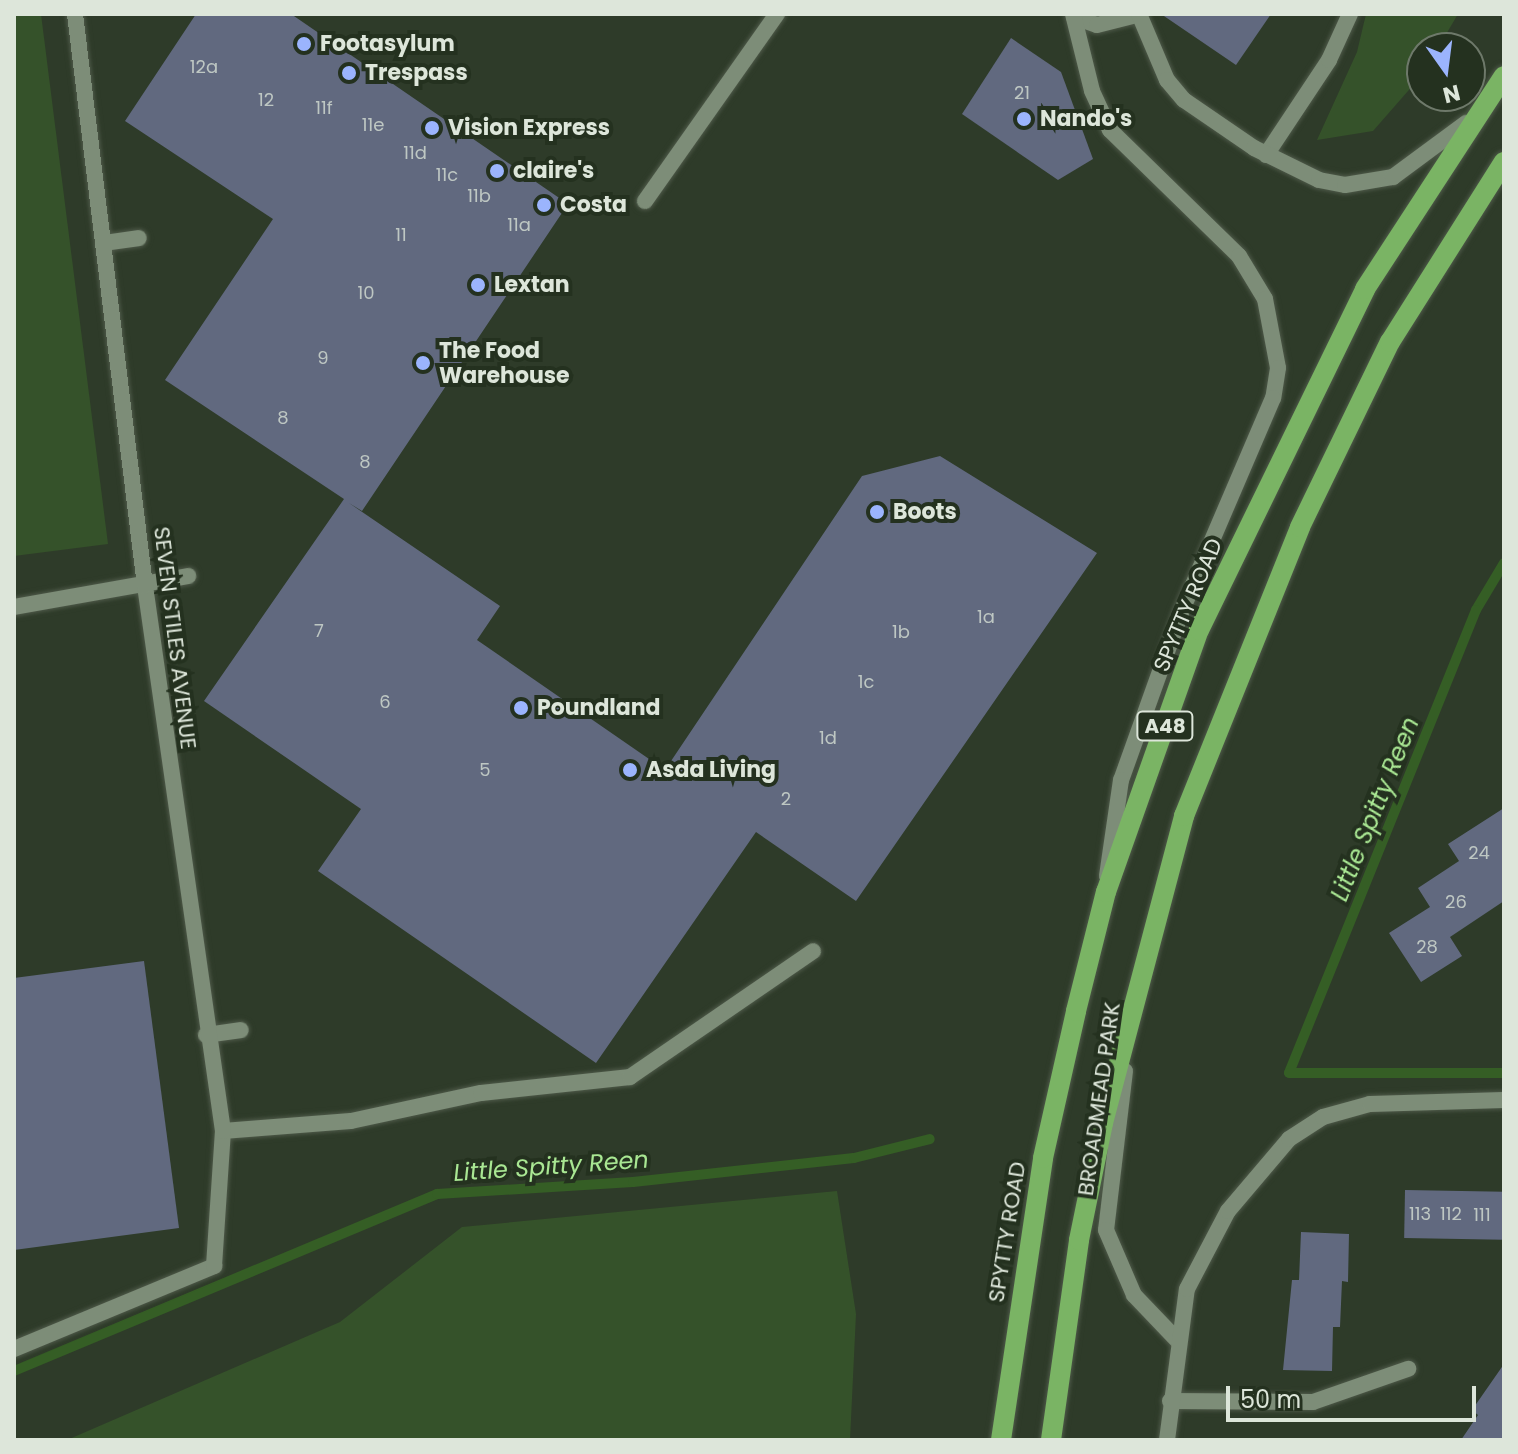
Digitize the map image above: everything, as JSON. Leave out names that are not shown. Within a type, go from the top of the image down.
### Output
[{"type":"main road","name":"SPYTTY ROAD","points":[[1001,1440],[1043,1158],[1106,892],[1199,630],[1365,289],[1504,76]]},
{"type":"main road","name":"A48","points":[[1051,1440],[1079,1240],[1138,986],[1184,816],[1300,527],[1390,342],[1504,162]]},
{"type":"street","name":"SEVEN STILES AVENUE","points":[[14,1349],[214,1266],[223,1131],[206,1035],[145,586],[75,14]]},
{"type":"street","points":[[645,201],[777,14]]},
{"type":"street","points":[[1074,16],[1097,25],[1139,14],[1167,80],[1184,100],[1266,155],[1319,180],[1374,182],[1420,162],[1492,95]]},
{"type":"street","points":[[1266,155],[1329,60],[1350,14]]},
{"type":"street","points":[[1074,16],[1092,91],[1110,130],[1239,256],[1265,299],[1278,368],[1273,398],[1182,610],[1121,780],[1106,892]]},
{"type":"street","points":[[104,243],[139,238]]},
{"type":"street","points":[[14,607],[188,576]]},
{"type":"street","points":[[223,1131],[351,1121],[481,1093],[630,1077],[813,951]]},
{"type":"street","name":"BROADMEAD PARK","points":[[1138,986],[1106,1230],[1134,1295],[1176,1339]]},
{"type":"street","points":[[206,1035],[241,1030]]},
{"type":"street","points":[[1167,1440],[1176,1339],[1206,1244],[1289,1139],[1323,1117],[1370,1104],[1504,1100]]},
{"type":"street","points":[[1170,1401],[1313,1402],[1408,1369]]},
{"type":"green space","points":[[14,14],[41,14],[108,544],[14,556]]},
{"type":"green space","points":[[1366,14],[1458,14],[1447,32],[1406,32],[1406,93],[1373,131],[1317,140],[1357,52]]},
{"type":"green space","points":[[837,1191],[856,1314],[850,1440],[67,1440],[340,1322],[462,1227]]},
{"type":"building","points":[[196,14],[291,14],[568,204],[362,511],[349,503],[500,606],[477,640],[665,770],[862,476],[940,456],[1097,553],[856,901],[756,832],[596,1063],[318,871],[361,809],[204,701],[344,499],[165,380],[273,219],[125,121]]},
{"type":"building","points":[[1161,14],[1271,14],[1236,65]]},
{"type":"building","points":[[1011,38],[1061,72],[1093,159],[1058,180],[962,114]]},
{"type":"building","points":[[1504,808],[1504,901],[1450,937],[1462,956],[1421,982],[1389,933],[1430,907],[1418,888],[1459,861],[1448,844]]},
{"type":"building","points":[[144,961],[179,1228],[14,1250],[14,978]]},
{"type":"building","points":[[1405,1190],[1504,1192],[1503,1240],[1404,1238]]},
{"type":"building","points":[[1301,1232],[1349,1234],[1348,1282],[1342,1281],[1340,1327],[1333,1327],[1332,1371],[1283,1370],[1292,1280],[1299,1280]]},
{"type":"building","points":[[1504,1364],[1504,1440],[1461,1440],[1478,1415],[1472,1410]]},
{"type":"waterway","name":"Little Spitty Reen","points":[[1504,563],[1476,610],[1289,1073],[1504,1073]]},
{"type":"waterway","name":"Little Spitty Reen","points":[[14,1371],[437,1194],[633,1182],[854,1158],[930,1139]]},
{"type":"place","name":"Footasylum","points":[[304,44]]},
{"type":"place","name":"Trespass","points":[[349,73]]},
{"type":"place","name":"Nando's","points":[[1024,119]]},
{"type":"place","name":"Vision Express","points":[[432,128]]},
{"type":"place","name":"claire's","points":[[497,171]]},
{"type":"place","name":"Costa","points":[[544,205]]},
{"type":"place","name":"Lextan","points":[[478,285]]},
{"type":"place","name":"The Food Warehouse","points":[[423,363]]},
{"type":"place","name":"Boots","points":[[877,512]]},
{"type":"place","name":"Poundland","points":[[521,708]]},
{"type":"place","name":"Asda Living","points":[[630,770]]}]
